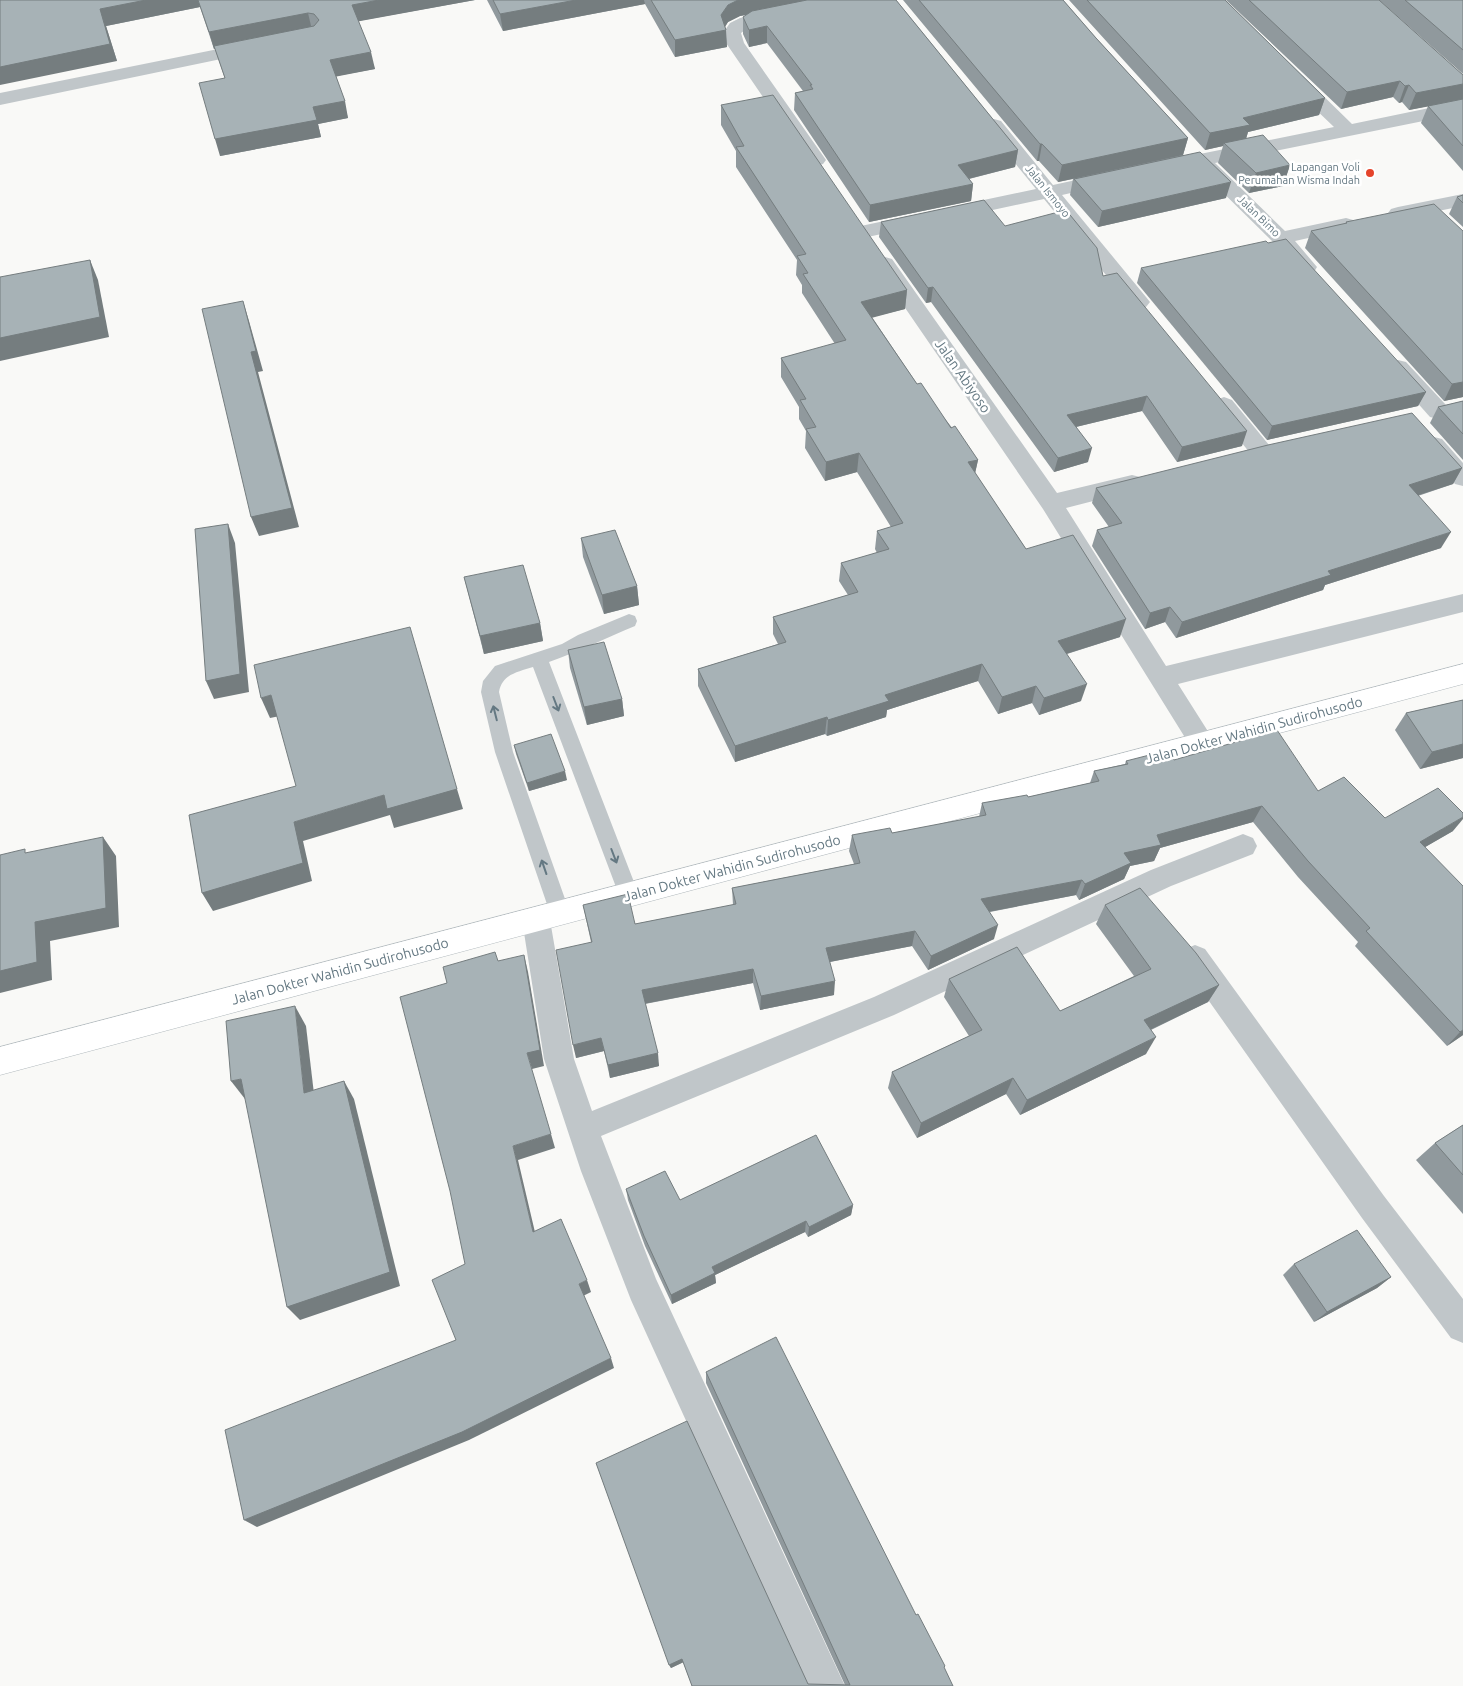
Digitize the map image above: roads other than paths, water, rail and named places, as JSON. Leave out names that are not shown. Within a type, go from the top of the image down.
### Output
[{"type":"main road","name":"Jalan Dokter Wahidin Sudirohusodo","points":[[0,1061],[548,917],[1198,736],[1463,674]]},
{"type":"street","points":[[827,177],[735,43],[732,33],[736,27],[746,22],[798,5],[854,0]]},
{"type":"street","points":[[0,99],[274,43]]},
{"type":"street","points":[[1285,69],[1349,131]]},
{"type":"street","points":[[1153,169],[1193,152],[1349,131],[1463,107]]},
{"type":"street","name":"Jalan Ismoyo","points":[[980,108],[1148,314]]},
{"type":"street","name":"Jalan Bimo","points":[[1193,152],[1281,238],[1320,281]]},
{"type":"street","points":[[1049,192],[1124,175]]},
{"type":"street","name":"Jalan Abiyoso","points":[[1049,192],[858,224],[1051,503],[1198,736]]},
{"type":"street","points":[[1281,238],[1374,218],[1435,213],[1463,200]]},
{"type":"street","points":[[1386,354],[1434,416],[1463,478]]},
{"type":"street","points":[[1211,390],[1260,451]]},
{"type":"street","points":[[1051,503],[1156,477]]},
{"type":"street","points":[[1160,678],[1463,603]]},
{"type":"street","points":[[582,1129],[1146,899],[1243,846]]},
{"type":"street","points":[[548,917],[559,1059],[596,1171],[643,1288],[826,1686]]},
{"type":"street","points":[[1179,939],[1198,961],[1373,1206],[1463,1326]]},
{"type":"lane","points":[[548,917],[504,752],[490,692],[492,681],[501,671],[568,649],[584,640],[629,621]]},
{"type":"lane","points":[[539,658],[629,895]]},
{"type":"place","name":"Lapangan Voli Perumahan Wisma Indah","points":[[1370,173]]}]
